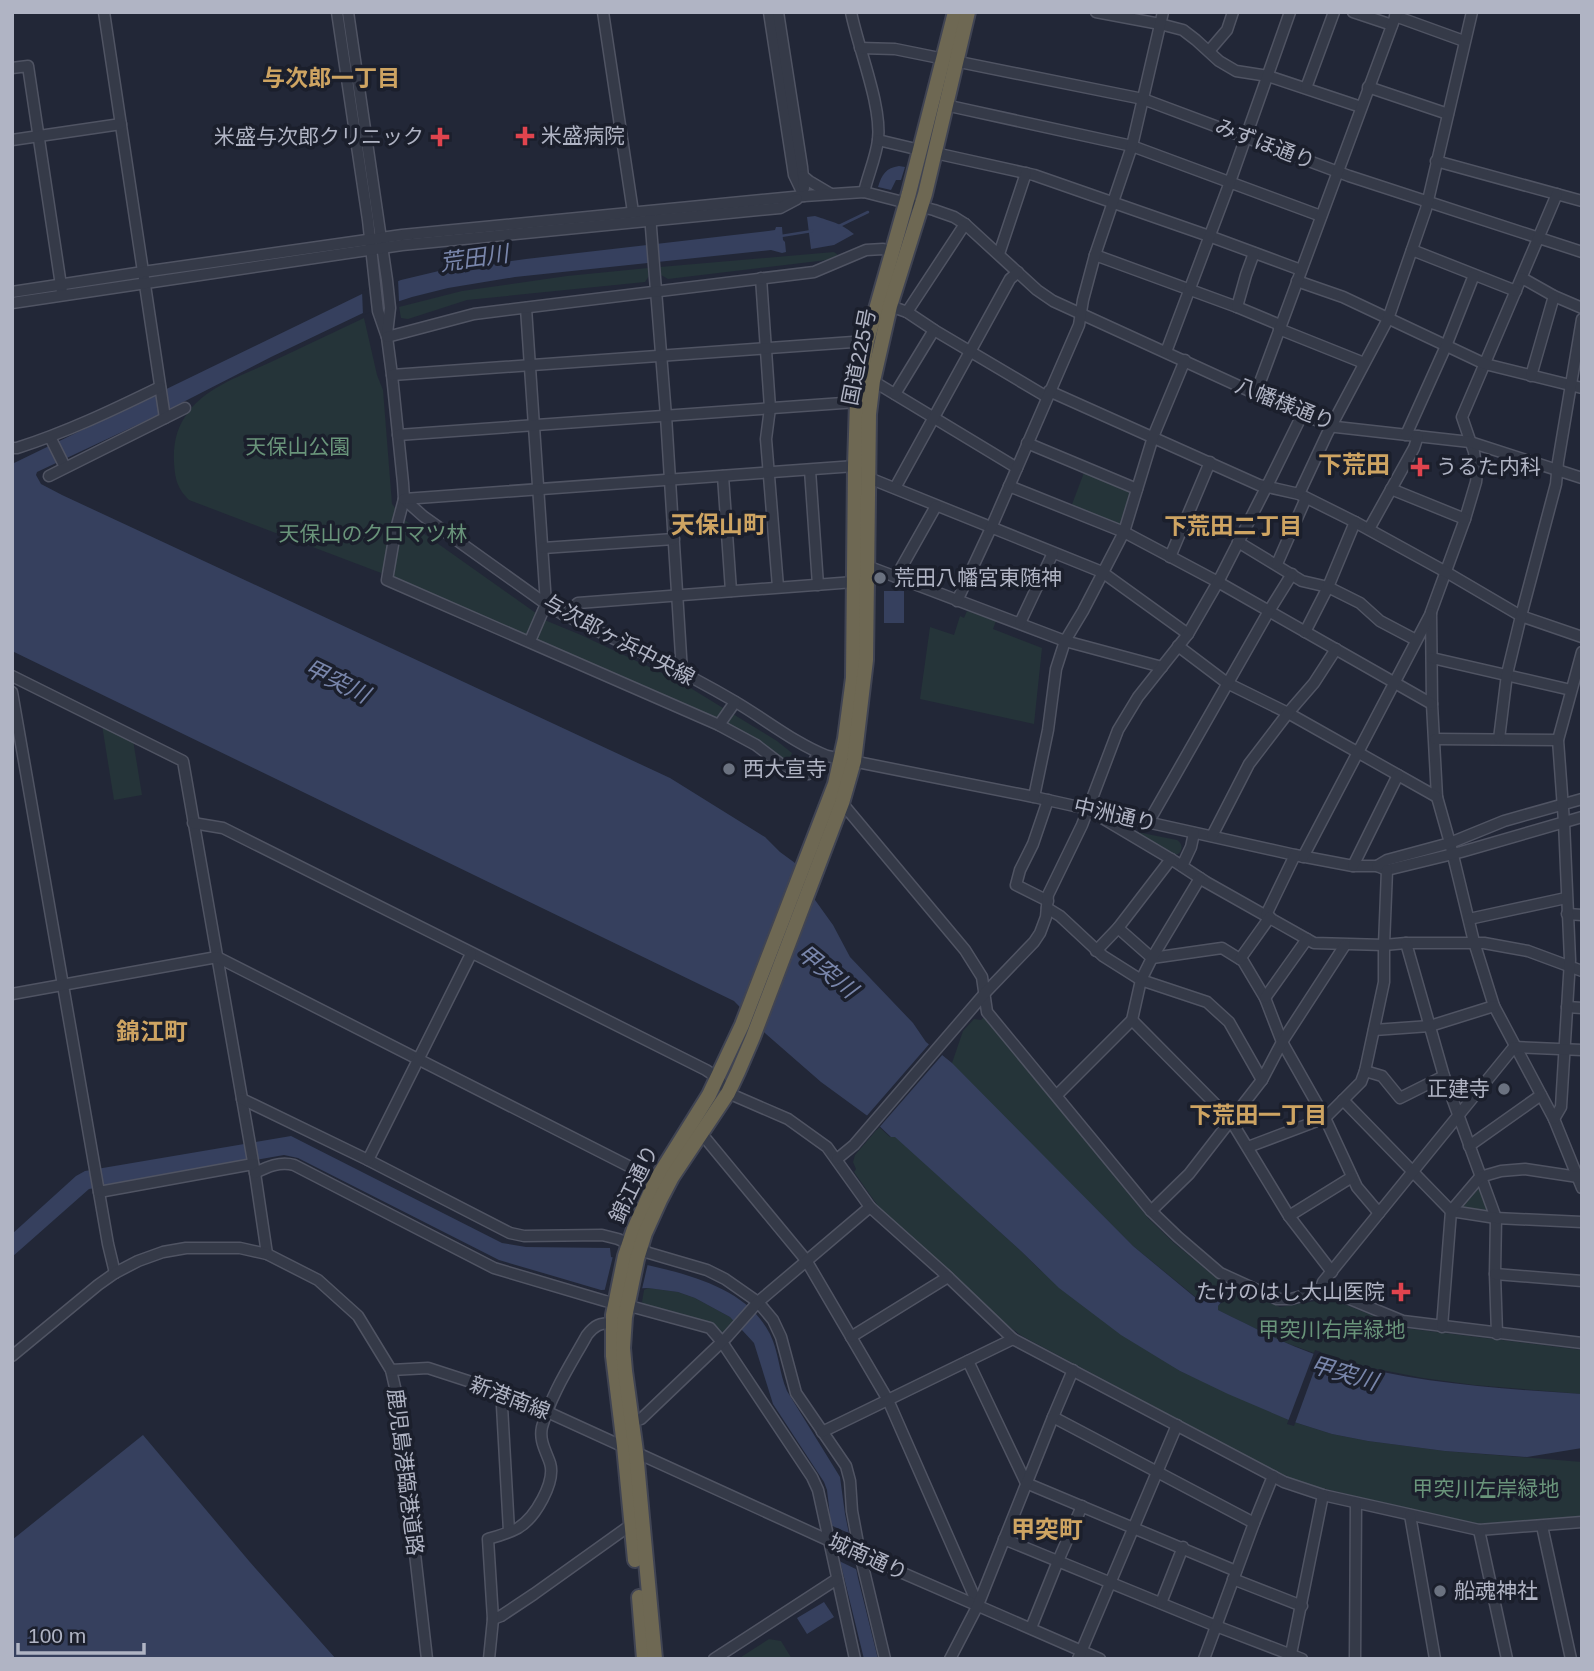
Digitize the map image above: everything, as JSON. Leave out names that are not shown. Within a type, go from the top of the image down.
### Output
[{"type":"highway","name":"国道225号","points":[[848,760],[853,678],[857,401],[867,341],[892,252],[903,199],[927,155],[945,105],[955,12]]},
{"type":"highway","name":"国道225号","points":[[848,760],[866,660],[869,415],[873,381],[890,306],[923,201],[927,155],[949,60],[968,12]]},
{"type":"highway","name":"錦江通り","points":[[632,1252],[645,1233],[672,1177],[728,1093],[753,1037],[842,803],[848,760]]},
{"type":"highway","name":"錦江通り","points":[[654,1659],[630,1449],[612,1356],[612,1323],[622,1302],[639,1217],[656,1180],[709,1095],[742,1025],[835,784],[848,760]]},
{"type":"highway","name":"錦江通り","points":[[622,1302],[625,1317],[623,1348],[632,1421],[632,1524],[644,1659]]},
{"type":"street","points":[[104,12],[164,416]]},
{"type":"street","points":[[337,12],[349,55],[382,243],[390,308],[387,337]]},
{"type":"street","points":[[348,12],[349,55],[370,245],[378,311],[387,337],[392,374],[404,499],[387,580],[719,725],[757,745],[782,765],[808,774],[818,753]]},
{"type":"street","points":[[603,12],[633,212]]},
{"type":"street","points":[[769,12],[794,175],[804,196]]},
{"type":"street","points":[[778,12],[804,196]]},
{"type":"street","points":[[851,12],[878,122],[878,140],[864,192]]},
{"type":"street","points":[[1096,12],[1183,30],[1219,61],[1236,71],[1268,76],[1361,107]]},
{"type":"street","points":[[957,601],[1077,330],[1095,255],[1132,146],[1163,12]]},
{"type":"street","points":[[1209,51],[1227,30],[1233,12]]},
{"type":"street","points":[[1166,352],[1290,12]]},
{"type":"street","points":[[1306,88],[1334,12]]},
{"type":"street","points":[[1353,12],[1395,18],[1464,41]]},
{"type":"street","points":[[1277,565],[1332,425],[1388,319],[1426,209],[1472,12]]},
{"type":"street","points":[[1256,394],[1395,18]]},
{"type":"street","name":"みずほ通り","points":[[860,48],[895,50],[1143,99],[1338,172],[1582,252]]},
{"type":"street","points":[[12,68],[28,66],[62,290]]},
{"type":"street","points":[[1368,87],[1448,114]]},
{"type":"street","points":[[945,105],[1132,146],[1321,216]]},
{"type":"street","points":[[12,140],[121,124]]},
{"type":"street","points":[[878,140],[927,155],[1026,173],[1114,202],[1254,253],[1485,364],[1577,387]]},
{"type":"street","points":[[1436,161],[1582,201]]},
{"type":"street","points":[[999,254],[1026,173]]},
{"type":"street","points":[[803,176],[831,194]]},
{"type":"street","points":[[12,292],[145,283],[246,263],[382,243],[650,215],[780,208],[804,196],[864,192],[923,201],[965,224],[907,312]]},
{"type":"street","points":[[1240,959],[1268,916],[1431,612],[1476,482],[1474,452],[1462,417],[1557,194]]},
{"type":"street","points":[[531,228],[633,212],[650,215]]},
{"type":"street","points":[[650,215],[682,672]]},
{"type":"street","name":"八幡様通り","points":[[965,224],[1037,290],[1054,301],[1301,415],[1332,425],[1470,442],[1582,478]]},
{"type":"street","points":[[387,337],[474,314],[814,272],[866,250],[883,249],[892,252]]},
{"type":"street","points":[[1412,250],[1516,291]]},
{"type":"street","points":[[1237,307],[1254,253]]},
{"type":"street","points":[[1095,255],[1237,307],[1364,363]]},
{"type":"street","points":[[12,303],[143,272],[246,263]]},
{"type":"street","points":[[895,488],[1010,279],[1018,272]]},
{"type":"street","points":[[1406,435],[1474,275]]},
{"type":"street","points":[[761,278],[770,408],[766,439],[778,587]]},
{"type":"street","points":[[1522,278],[1582,309]]},
{"type":"street","points":[[1531,376],[1554,296]]},
{"type":"street","points":[[890,306],[907,312],[1048,394],[1267,487],[1302,496],[1447,572],[1521,616],[1582,637]]},
{"type":"street","points":[[526,308],[546,604],[530,641]]},
{"type":"street","points":[[1499,739],[1507,674],[1556,484],[1577,387],[1582,320]]},
{"type":"street","points":[[895,394],[934,330]]},
{"type":"street","points":[[392,374],[867,341]]},
{"type":"street","points":[[1034,797],[1048,730],[1056,669],[1065,641],[1124,532],[1153,437],[1185,360]]},
{"type":"street","points":[[873,381],[1017,468]]},
{"type":"street","points":[[12,448],[51,439],[160,389]]},
{"type":"street","points":[[398,435],[857,401]]},
{"type":"street","points":[[49,476],[164,416],[185,408]]},
{"type":"street","points":[[837,1159],[858,1140],[985,992],[1040,933],[1046,917],[1048,895],[1079,831],[1118,730],[1138,697],[1188,634],[1218,582],[1301,415]]},
{"type":"street","points":[[1368,529],[1414,448],[1418,436]]},
{"type":"street","points":[[51,439],[64,466]]},
{"type":"street","points":[[1027,443],[1138,489]]},
{"type":"street","points":[[1170,557],[1210,462]]},
{"type":"street","points":[[404,499],[855,467],[869,478],[1102,572],[1188,634]]},
{"type":"street","points":[[810,470],[818,585]]},
{"type":"street","points":[[723,476],[731,591]]},
{"type":"street","points":[[1009,486],[1124,532],[1218,582],[1432,704]]},
{"type":"street","points":[[1391,489],[1465,519]]},
{"type":"street","name":"与次郎ヶ浜中央線","points":[[404,499],[423,516],[546,604],[682,672],[818,753],[848,760]]},
{"type":"street","points":[[896,578],[936,506]]},
{"type":"street","points":[[1305,632],[1328,587],[1355,522]]},
{"type":"street","points":[[543,548],[674,539]]},
{"type":"street","points":[[1238,542],[1302,581],[1328,587],[1360,603],[1380,621],[1416,640]]},
{"type":"street","points":[[1020,623],[1053,553]]},
{"type":"street","points":[[867,565],[1065,641],[1162,667]]},
{"type":"street","points":[[1147,823],[1292,574]]},
{"type":"street","points":[[565,615],[578,603],[854,582]]},
{"type":"street","points":[[1431,612],[1437,797],[1474,942],[1494,1006],[1554,1119],[1582,1188]]},
{"type":"street","points":[[1178,646],[1227,683],[1287,713],[1437,797]]},
{"type":"street","points":[[1212,836],[1249,764],[1287,713],[1314,683],[1336,649]]},
{"type":"street","points":[[1554,1119],[1560,1107],[1569,967],[1558,740],[1582,652]]},
{"type":"street","points":[[1432,658],[1571,690]]},
{"type":"street","points":[[12,676],[183,761],[267,1254]]},
{"type":"street","points":[[12,692],[115,1273]]},
{"type":"street","points":[[719,725],[735,702]]},
{"type":"street","points":[[1435,739],[1558,740]]},
{"type":"street","name":"中洲通り","points":[[848,760],[1353,866],[1382,868],[1452,848],[1509,838],[1582,817]]},
{"type":"street","points":[[1353,866],[1398,775]]},
{"type":"street","name":"中洲通り","points":[[1452,848],[1504,821],[1582,799]]},
{"type":"street","points":[[1048,800],[1016,885],[1047,904],[1096,951],[1141,980],[1207,1002],[1229,1021],[1262,1080]]},
{"type":"street","points":[[842,803],[965,950],[982,977],[987,1012],[1151,1210],[1220,1273],[1277,1299],[1291,1299],[1320,1292],[1335,1293],[1403,1321],[1582,1343]]},
{"type":"street","points":[[1088,809],[1200,878],[1314,943],[1497,944],[1528,951],[1582,971]]},
{"type":"street","points":[[1504,821],[1509,838]]},
{"type":"street","points":[[193,824],[223,828],[718,1077],[728,1093],[788,1119],[822,1143],[837,1159],[870,1207],[1013,1339],[1284,1482],[1323,1495],[1479,1530],[1582,1522]]},
{"type":"street","points":[[1182,866],[1194,833]]},
{"type":"street","points":[[1096,951],[1118,928],[1171,859]]},
{"type":"street","points":[[1248,1147],[1325,1118],[1361,1082],[1384,982],[1382,868]]},
{"type":"street","points":[[1057,1096],[1132,1020],[1141,980],[1200,878]]},
{"type":"street","points":[[1469,919],[1566,898]]},
{"type":"street","points":[[1567,914],[1582,915]]},
{"type":"street","points":[[1118,928],[1152,958],[1222,948],[1243,961],[1265,998],[1283,1042],[1325,1118],[1357,1187],[1379,1213]]},
{"type":"street","points":[[1265,998],[1307,939]]},
{"type":"street","points":[[1406,943],[1444,1076],[1496,1218],[1497,1334]]},
{"type":"street","points":[[1151,1210],[1189,1174],[1262,1080],[1345,945]]},
{"type":"street","points":[[368,1160],[471,954]]},
{"type":"street","points":[[12,993],[217,957],[656,1180]]},
{"type":"street","points":[[1374,1030],[1430,1026],[1494,1006]]},
{"type":"street","points":[[1567,1007],[1582,1008]]},
{"type":"street","points":[[1132,1020],[1230,1119],[1289,1216],[1332,1272]]},
{"type":"street","points":[[1514,1047],[1582,1050]]},
{"type":"street","points":[[1320,1292],[1323,1282],[1514,1047]]},
{"type":"street","points":[[1365,1072],[1382,1076],[1400,1098],[1444,1076]]},
{"type":"street","points":[[1469,1146],[1541,1095]]},
{"type":"street","points":[[242,1099],[510,1233],[524,1236],[602,1236],[618,1239],[632,1252],[649,1253],[707,1270],[725,1279],[756,1305],[773,1320],[781,1337],[796,1393],[846,1466],[858,1553],[884,1659]]},
{"type":"street","points":[[1343,1100],[1451,1211],[1496,1218],[1582,1222]]},
{"type":"street","points":[[701,1133],[806,1260],[888,1400],[978,1605]]},
{"type":"street","points":[[99,1192],[286,1163],[494,1268],[710,1328],[722,1342],[818,1490],[855,1659]]},
{"type":"street","points":[[1442,1327],[1451,1211],[1480,1177],[1501,1171],[1525,1169],[1578,1177]]},
{"type":"street","points":[[1289,1216],[1352,1177]]},
{"type":"street","points":[[632,1421],[641,1419],[722,1342],[756,1305],[870,1207]]},
{"type":"street","name":"鹿児島港臨港道路","points":[[12,1356],[115,1273],[163,1252],[186,1248],[240,1248],[267,1254],[318,1280],[358,1316],[391,1370],[397,1396],[427,1659]]},
{"type":"street","points":[[1495,1274],[1582,1281]]},
{"type":"street","points":[[851,1337],[948,1277]]},
{"type":"street","points":[[489,1659],[493,1619],[488,1539],[519,1527],[530,1519],[547,1490],[551,1471],[541,1436],[548,1411],[587,1335],[594,1326],[612,1323]]},
{"type":"street","points":[[822,1432],[1013,1339]]},
{"type":"street","points":[[968,1361],[1026,1483],[1183,1547],[1302,1606]]},
{"type":"street","name":"新港南線","points":[[391,1370],[428,1367],[508,1394],[630,1449]]},
{"type":"street","points":[[950,1659],[978,1605],[1073,1370]]},
{"type":"street","points":[[508,1394],[502,1406],[509,1531]]},
{"type":"street","points":[[1053,1416],[1254,1523]]},
{"type":"street","points":[[1079,1655],[1177,1425]]},
{"type":"street","name":"城南通り","points":[[630,1449],[1031,1628],[1079,1655],[1100,1659]]},
{"type":"street","points":[[1204,1659],[1273,1476]]},
{"type":"street","points":[[1291,1654],[1323,1495]]},
{"type":"street","points":[[1355,1659],[1356,1503]]},
{"type":"street","points":[[1031,1628],[1082,1506]]},
{"type":"street","points":[[1410,1515],[1435,1659]]},
{"type":"street","points":[[493,1619],[534,1594],[632,1524]]},
{"type":"street","points":[[1542,1526],[1571,1659]]},
{"type":"street","points":[[1479,1530],[1507,1659]]},
{"type":"street","points":[[1004,1539],[1302,1659]]},
{"type":"street","points":[[1161,1603],[1183,1547]]},
{"type":"street","points":[[714,1659],[836,1579]]},
{"type":"green space","points":[[834,252],[838,255],[827,260],[668,279],[661,275],[660,267]]},
{"type":"green space","points":[[648,268],[649,276],[645,282],[467,300],[408,319],[401,318],[399,307],[462,291]]},
{"type":"green space","name":"天保山公園","points":[[364,318],[383,390],[392,504],[406,521],[547,621],[679,681],[777,741],[792,753],[789,760],[784,762],[759,742],[397,579],[189,500],[176,478],[174,448],[181,423],[197,402],[227,382]]},
{"type":"green space","points":[[1085,470],[1131,490],[1133,495],[1120,528],[1071,507]]},
{"type":"green space","points":[[967,611],[996,621],[993,629],[1042,648],[1034,724],[920,699],[930,627],[954,635],[960,616],[964,618]]},
{"type":"green space","points":[[102,725],[133,740],[142,795],[114,800]]},
{"type":"green space","points":[[1132,831],[1177,840],[1181,851],[1172,855]]},
{"type":"green space","name":"甲突川右岸緑地","points":[[984,1017],[1149,1219],[1219,1280],[1280,1307],[1328,1299],[1404,1328],[1582,1350],[1582,1394],[1474,1385],[1336,1361],[1278,1340],[1218,1310],[1224,1300],[1214,1294],[1198,1299],[1133,1246],[953,1066],[963,1031],[974,1019],[981,1020]]},
{"type":"green space","name":"甲突川左岸緑地","points":[[879,1127],[890,1137],[895,1136],[1040,1270],[1180,1371],[1291,1421],[1332,1434],[1445,1451],[1582,1462],[1582,1516],[1491,1524],[1471,1523],[1304,1484],[1022,1336],[1004,1323],[878,1206],[854,1172],[855,1155]]},
{"type":"green space","points":[[1476,1185],[1480,1185],[1490,1211],[1488,1213],[1460,1209],[1459,1205]]},
{"type":"green space","points":[[648,1288],[678,1292],[695,1298],[734,1321],[721,1333],[712,1323],[644,1304],[644,1290]]},
{"type":"green space","points":[[769,1639],[781,1641],[792,1659],[738,1659]]},
{"type":"water","points":[[899,166],[905,167],[901,180],[896,180],[891,190],[878,187],[885,172]]},
{"type":"water","points":[[815,216],[840,225],[854,234],[834,245],[811,249],[807,217]]},
{"type":"water","name":"甲突川","points":[[776,227],[782,227],[786,252],[771,250],[515,277],[448,288],[363,313],[37,472],[36,475],[41,484],[62,495],[670,778],[765,837],[795,863],[850,957],[913,1023],[926,1042],[952,1063],[1133,1246],[1197,1299],[1214,1294],[1224,1299],[1218,1310],[1262,1332],[1306,1351],[1366,1369],[1458,1384],[1582,1394],[1582,1448],[1527,1457],[1445,1451],[1368,1441],[1332,1434],[1291,1421],[1180,1371],[1121,1335],[1059,1288],[895,1137],[891,1137],[873,1120],[821,1082],[766,1034],[734,1001],[12,651],[12,464],[362,294],[401,280],[443,270],[768,231],[775,230]]},
{"type":"water","points":[[884,591],[904,591],[904,623],[884,623]]},
{"type":"water","points":[[291,1136],[502,1243],[526,1247],[610,1248],[611,1257],[678,1273],[722,1289],[757,1315],[770,1334],[787,1391],[840,1477],[858,1578],[878,1659],[864,1659],[831,1524],[824,1482],[773,1404],[754,1343],[730,1317],[695,1298],[678,1292],[648,1288],[601,1290],[499,1260],[298,1158],[284,1155],[89,1189],[12,1257],[12,1234],[85,1171]]},
{"type":"water","points":[[143,1435],[336,1659],[12,1659],[12,1540]]},
{"type":"water","points":[[824,1602],[834,1617],[807,1634],[797,1618]]},
{"type":"pier","points":[[398,278],[399,302],[363,315],[362,291]]},
{"type":"pier","points":[[931,1042],[944,1053],[877,1130],[864,1119]]},
{"type":"pier","points":[[613,1256],[648,1263],[642,1289],[644,1291],[604,1293]]},
{"type":"pier","points":[[1315,1350],[1321,1352],[1294,1426],[1287,1424]]},
{"type":"pier","points":[[828,1524],[851,1534],[860,1571],[837,1560]]},
{"type":"waterway","name":"荒田川","points":[[839,226],[868,212]]},
{"type":"waterway","name":"荒田川","points":[[781,236],[812,231]]},
{"type":"place","name":"米盛病院","points":[[525,136]]},
{"type":"place","name":"米盛与次郎クリニック","points":[[440,137]]},
{"type":"place","name":"うるた内科","points":[[1420,467]]},
{"type":"place","name":"荒田八幡宮東随神","points":[[880,578]]},
{"type":"place","name":"西大宣寺","points":[[729,769]]},
{"type":"place","name":"正建寺","points":[[1504,1089]]},
{"type":"place","name":"たけのはし大山医院","points":[[1401,1292]]},
{"type":"place","name":"船魂神社","points":[[1440,1591]]},
{"type":"district","name":"与次郎一丁目","points":[[331,78]]},
{"type":"district","name":"下荒田","points":[[1354,465]]},
{"type":"district","name":"天保山町","points":[[719,525]]},
{"type":"district","name":"下荒田二丁目","points":[[1233,526]]},
{"type":"district","name":"錦江町","points":[[152,1032]]},
{"type":"district","name":"下荒田一丁目","points":[[1258,1115]]},
{"type":"district","name":"甲突町","points":[[1047,1530]]},
{"type":"park label","name":"天保山のクロマツ林","points":[[373,534]]}]
